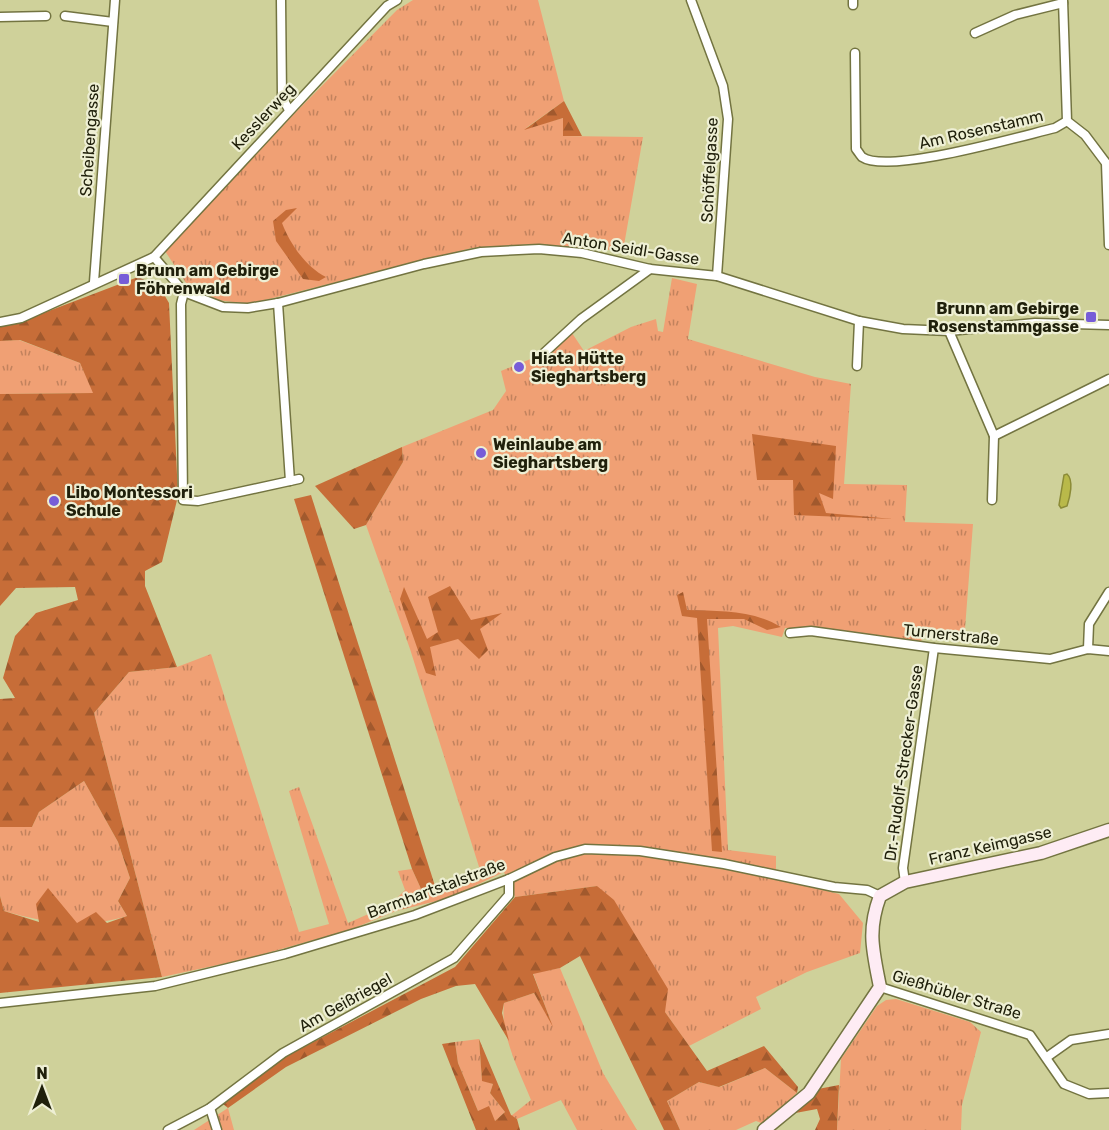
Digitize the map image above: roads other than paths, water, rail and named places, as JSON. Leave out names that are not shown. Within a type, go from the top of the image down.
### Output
[{"type":"main road","name":"Franz Keimgasse","points":[[880,896],[905,882],[1041,853],[1109,830]]},
{"type":"main road","points":[[880,896],[872,919],[871,942],[880,987]]},
{"type":"main road","name":"Gießhübler Straße","points":[[764,1130],[809,1093],[880,987]]},
{"type":"street","name":"Scheibengasse","points":[[94,282],[115,0]]},
{"type":"street","points":[[281,0],[282,97],[289,110]]},
{"type":"street","name":"Kesslerweg","points":[[154,257],[387,6],[397,0]]},
{"type":"street","name":"Schöffelgasse","points":[[691,0],[723,86],[728,118],[717,276]]},
{"type":"street","points":[[975,33],[1015,15],[1063,2],[1067,121],[1085,135],[1106,164],[1109,245]]},
{"type":"street","points":[[0,17],[45,16]]},
{"type":"street","points":[[65,16],[112,22]]},
{"type":"street","name":"Am Rosenstamm","points":[[855,53],[856,150],[861,157],[873,160],[921,160],[1055,128],[1067,121]]},
{"type":"street","name":"Anton Seidl-Gasse","points":[[154,257],[184,292],[223,307],[248,308],[278,303],[424,264],[481,252],[539,249],[582,253],[650,269],[717,276],[859,321],[903,329],[949,331],[1035,323],[1109,325]]},
{"type":"street","points":[[0,322],[21,318],[94,282],[154,257]]},
{"type":"street","points":[[544,353],[581,319],[650,269]]},
{"type":"street","points":[[184,292],[181,304],[183,500],[198,501],[295,480],[278,303]]},
{"type":"street","points":[[857,366],[859,321]]},
{"type":"street","points":[[949,331],[994,436],[992,500]]},
{"type":"street","points":[[994,436],[1109,379]]},
{"type":"street","points":[[1088,649],[1089,624],[1109,592]]},
{"type":"street","name":"Turnerstraße","points":[[790,633],[811,631],[934,648],[1050,658],[1088,649],[1109,651]]},
{"type":"street","name":"Dr.-Rudolf-Strecker-Gasse","points":[[905,882],[903,868],[934,648]]},
{"type":"street","name":"Barmhartstalstraße","points":[[0,1003],[166,983],[285,954],[415,915],[509,879],[555,857],[585,849],[640,851],[724,864],[834,887],[867,890],[880,896]]},
{"type":"street","name":"Am Geißriegel","points":[[168,1130],[210,1108],[283,1053],[454,958],[509,896],[509,879]]},
{"type":"street","name":"Gießhübler Straße","points":[[880,987],[1030,1035],[1064,1084],[1089,1094],[1109,1093]]},
{"type":"street","points":[[1047,1057],[1071,1040],[1109,1034]]},
{"type":"street","points":[[210,1108],[217,1130]]},
{"type":"place","name":"Brunn am Gebirge Föhrenwald","points":[[124,279]]},
{"type":"place","name":"Brunn am Gebirge Rosenstammgasse","points":[[1091,317]]},
{"type":"place","name":"Hiata Hütte Sieghartsberg","points":[[519,367]]},
{"type":"place","name":"Weinlaube am Sieghartsberg","points":[[481,453]]},
{"type":"place","name":"Libo Montessori Schule","points":[[54,501]]}]
